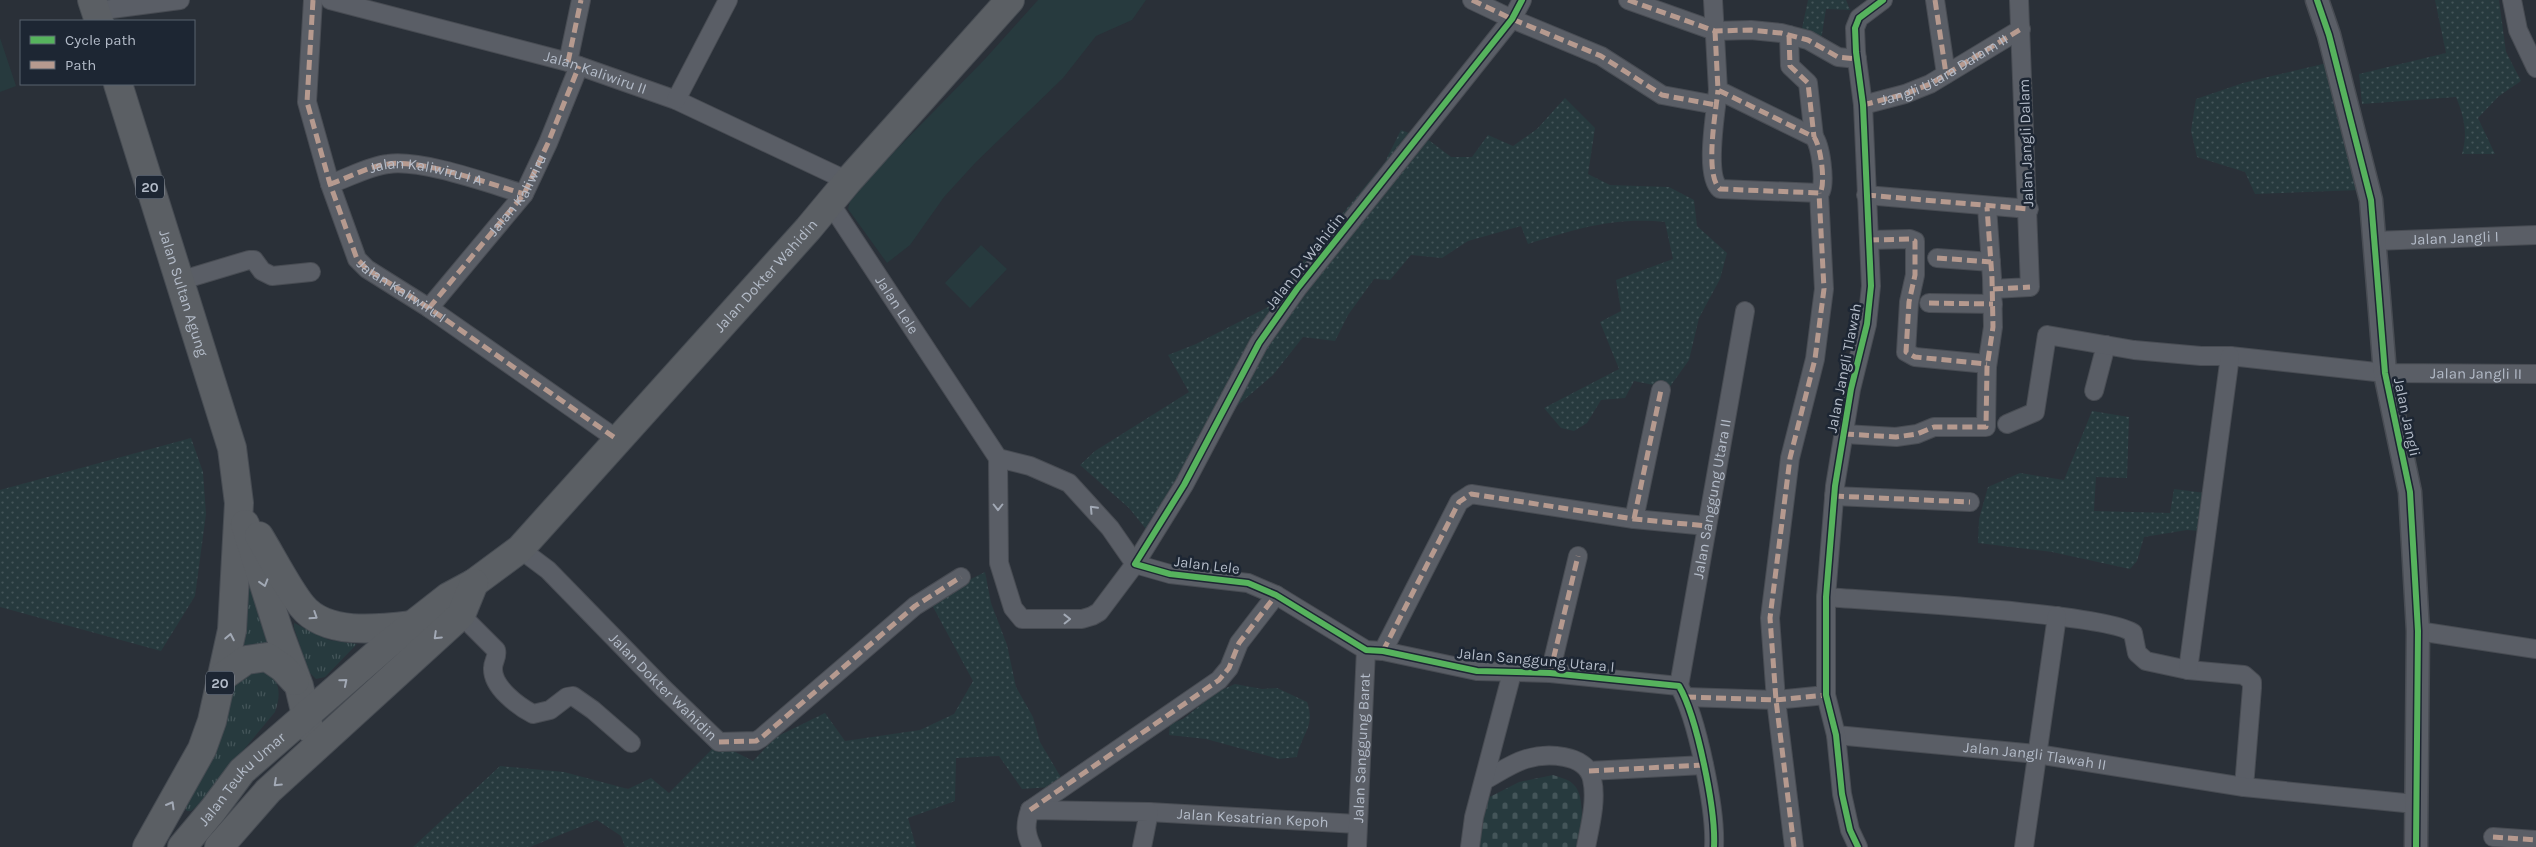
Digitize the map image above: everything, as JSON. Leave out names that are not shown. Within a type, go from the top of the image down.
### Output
[{"type":"highway","name":"Jalan Dokter Wahidin","points":[[306,714],[448,597],[474,583],[520,548],[1010,0]]},
{"type":"highway","name":"Jalan Sultan Agung","points":[[118,85],[232,448],[239,503],[280,635],[299,686],[312,750]]},
{"type":"highway","name":"Jalan Sultan Agung","points":[[147,847],[202,749],[212,721],[232,630],[239,503]]},
{"type":"highway","points":[[239,503],[302,606],[313,616],[340,626],[358,629],[413,625]]},
{"type":"highway","name":"Jalan Dokter Wahidin","points":[[312,750],[460,615],[474,583]]},
{"type":"highway","points":[[222,677],[246,660],[267,657],[283,668],[299,686]]},
{"type":"highway","name":"Jalan Teuku Umar","points":[[182,847],[242,771],[306,714]]},
{"type":"highway","name":"Jalan Teuku Umar","points":[[219,847],[268,791],[312,750]]},
{"type":"street","points":[[96,11],[180,0]]},
{"type":"street","name":"Jalan Kaliwiru I","points":[[313,0],[306,102],[330,184],[357,259],[361,264],[429,308],[618,440]]},
{"type":"street","name":"Jalan Kaliwiru II","points":[[330,0],[574,64],[676,100],[848,181]]},
{"type":"street","name":"Jalan Kaliwiru","points":[[429,308],[524,194],[548,143],[574,64],[581,0]]},
{"type":"street","points":[[676,100],[728,0]]},
{"type":"street","points":[[1472,0],[1512,19],[1601,56],[1662,95],[1717,98],[1814,137]]},
{"type":"street","name":"Jalan Dr. Wahidin","points":[[1135,564],[1184,485],[1260,343],[1297,289],[1512,19],[1522,0]]},
{"type":"street","points":[[1628,0],[1715,31],[1751,30],[1789,35],[1808,40],[1838,57],[1857,60]]},
{"type":"street","points":[[1713,0],[1717,98],[1713,134],[1713,174],[1720,189],[1819,193]]},
{"type":"street","name":"Jalan Jangli Tlawah","points":[[1826,695],[1826,597],[1834,496],[1844,434],[1870,305],[1863,105],[1855,37],[1857,20],[1883,0]]},
{"type":"street","points":[[1935,0],[1946,74]]},
{"type":"street","name":"Jalan Jangli Dalam","points":[[1993,297],[2030,287],[2029,209],[2019,0]]},
{"type":"street","name":"Jalan Jangli","points":[[2317,0],[2329,34],[2371,200],[2385,372],[2410,492],[2418,631],[2416,847]]},
{"type":"street","points":[[2512,0],[2518,30],[2536,68]]},
{"type":"street","name":"Jangli Utara Dalam II","points":[[1863,105],[1905,94],[1930,84],[2021,29]]},
{"type":"street","points":[[1789,35],[1790,66],[1808,83],[1814,137],[1818,144],[1823,182],[1823,188],[1819,193],[1824,289],[1815,359],[1790,458],[1770,618],[1776,700],[1794,847]]},
{"type":"street","name":"Jalan Kaliwiru I A","points":[[330,184],[385,164],[398,163],[464,176],[524,194]]},
{"type":"street","points":[[1866,195],[1987,207],[2029,209]]},
{"type":"street","name":"Jalan Lele","points":[[830,203],[998,458]]},
{"type":"street","points":[[1844,434],[1896,437],[1917,434],[1934,427],[1986,427],[1987,364],[1992,341],[1993,297],[1987,207]]},
{"type":"street","name":"Jalan Jangli I","points":[[2374,240],[2536,235]]},
{"type":"street","points":[[1869,240],[1910,239],[1915,242],[1915,275],[1909,302],[1906,352],[1915,356],[1987,364]]},
{"type":"street","points":[[1937,258],[1991,262]]},
{"type":"street","points":[[179,281],[249,260],[254,260],[262,271],[272,276],[312,272]]},
{"type":"street","points":[[1929,303],[1993,297]]},
{"type":"street","name":"Jalan Sanggung Utara II","points":[[1682,691],[1707,526],[1745,311]]},
{"type":"street","name":"Jalan Jangli","points":[[2007,424],[2035,412],[2047,335],[2172,354],[2230,356],[2385,372]]},
{"type":"street","points":[[2094,391],[2106,345]]},
{"type":"street","points":[[2188,670],[2230,356]]},
{"type":"street","name":"Jalan Jangli II","points":[[2385,372],[2536,374]]},
{"type":"street","points":[[1634,519],[1661,390]]},
{"type":"street","points":[[998,458],[1030,466],[1069,484],[1110,528],[1135,564],[1099,612],[1082,619],[1022,619],[1013,608],[999,563],[998,458]]},
{"type":"street","points":[[1374,651],[1459,502],[1466,496],[1477,494],[1634,519],[1707,526]]},
{"type":"street","points":[[1834,496],[1970,502]]},
{"type":"street","name":"Jalan Dokter Wahidin","points":[[520,548],[548,570],[663,688],[719,742],[749,741],[761,738],[915,606],[961,577]]},
{"type":"street","points":[[1550,673],[1578,556]]},
{"type":"street","name":"Jalan Lele","points":[[1135,564],[1170,574],[1248,583],[1276,595]]},
{"type":"street","points":[[1032,847],[1025,822],[1030,810],[1218,680],[1229,668],[1239,643],[1276,595]]},
{"type":"street","name":"Jalan Sanggung Utara I","points":[[1276,595],[1374,651],[1477,671],[1550,673],[1682,691]]},
{"type":"street","points":[[1826,597],[2057,616],[2127,629],[2133,633],[2137,652],[2143,660],[2188,670],[2244,675],[2252,682],[2244,787]]},
{"type":"street","points":[[460,615],[496,650],[497,654],[493,670],[494,677],[499,685],[522,708],[533,714],[550,710],[567,697],[573,696],[631,742]]},
{"type":"street","points":[[2024,847],[2057,616]]},
{"type":"street","points":[[2418,631],[2536,649]]},
{"type":"street","name":"Jalan Sanggung Barat","points":[[1357,847],[1357,824],[1374,651]]},
{"type":"street","points":[[1470,847],[1474,818],[1512,673]]},
{"type":"street","points":[[1714,847],[1704,765],[1682,691],[1776,700],[1826,695],[1836,735],[1842,794],[1850,830],[1858,847]]},
{"type":"street","name":"Jalan Jangli Tlawah II","points":[[1836,735],[2037,754],[2244,787],[2415,804]]},
{"type":"street","points":[[1485,780],[1525,759],[1546,757],[1574,760],[1584,764],[1589,770],[1592,780],[1593,803],[1586,847]]},
{"type":"street","points":[[1589,770],[1704,765]]},
{"type":"street","name":"Jalan Kesatrian Kepoh","points":[[1030,810],[1149,812],[1357,824]]},
{"type":"street","points":[[1142,847],[1149,812]]},
{"type":"street","points":[[2493,837],[2536,840]]},
{"type":"green space","points":[[1038,0],[1146,0],[1132,20],[1096,36],[1063,78],[976,162],[944,197],[910,245],[887,263],[848,209],[851,196],[985,59]]},
{"type":"green space","points":[[1808,0],[1846,0],[1850,10],[1826,9],[1821,40],[1801,33]]},
{"type":"green space","points":[[2435,0],[2499,0],[2506,52],[2521,81],[2499,96],[2478,118],[2495,154],[2462,154],[2465,139],[2464,125],[2456,97],[2362,104],[2359,74],[2446,53]]},
{"type":"green space","points":[[0,38],[16,86],[0,92]]},
{"type":"green space","points":[[2327,63],[2360,190],[2255,194],[2245,172],[2197,157],[2191,131],[2196,99],[2243,83]]},
{"type":"green space","points":[[1565,98],[1595,128],[1588,174],[1610,185],[1669,187],[1694,200],[1697,226],[1727,253],[1720,279],[1699,318],[1689,360],[1669,388],[1634,381],[1625,398],[1601,400],[1587,423],[1574,431],[1561,428],[1544,408],[1619,369],[1600,322],[1621,311],[1616,280],[1673,259],[1665,222],[1629,221],[1612,223],[1579,229],[1528,244],[1521,226],[1468,241],[1442,258],[1411,255],[1390,280],[1374,279],[1348,315],[1335,341],[1303,337],[1273,375],[1230,412],[1150,534],[1129,508],[1080,465],[1095,451],[1189,392],[1168,355],[1196,344],[1270,306],[1306,258],[1385,162],[1401,130],[1430,141],[1451,157],[1472,157],[1488,135],[1513,146],[1537,129]]},
{"type":"green space","points":[[981,245],[1007,269],[970,308],[945,283]]},
{"type":"green space","points":[[2092,411],[2129,417],[2127,478],[2096,477],[2094,511],[2170,513],[2174,489],[2205,493],[2200,531],[2187,530],[2144,537],[2137,561],[2130,569],[2052,552],[1978,543],[1979,519],[1988,487],[2020,473],[2064,480]]},
{"type":"green space","points":[[191,438],[203,472],[206,514],[195,596],[161,651],[0,607],[0,490]]},
{"type":"green space","points":[[249,571],[270,647],[252,645],[235,653]]},
{"type":"green space","points":[[985,572],[991,603],[1007,645],[1016,687],[1033,717],[1040,742],[1066,786],[1022,789],[999,756],[956,758],[955,801],[908,818],[916,847],[625,847],[621,836],[597,820],[530,847],[413,847],[500,766],[564,772],[628,789],[651,778],[669,793],[718,743],[753,761],[776,737],[825,713],[845,741],[920,730],[954,714],[973,681],[932,605],[953,588]]},
{"type":"green space","points":[[294,623],[329,640],[357,644],[325,677],[316,679],[309,672]]},
{"type":"green space","points":[[260,668],[272,676],[278,686],[279,692],[275,712],[197,806],[191,811],[187,811],[184,807],[215,752],[224,729],[227,720],[231,680]]},
{"type":"green space","points":[[1235,684],[1262,689],[1277,688],[1307,702],[1310,718],[1309,724],[1297,757],[1279,759],[1206,739],[1169,735],[1170,724],[1183,719],[1217,692]]},
{"type":"green space","points":[[1553,775],[1570,781],[1578,790],[1582,814],[1580,847],[1474,847],[1482,801],[1519,782]]},
{"type":"marked path","points":[[313,0],[307,102],[330,184],[357,259],[367,269],[429,308],[618,440]]},
{"type":"marked path","points":[[568,62],[581,0]]},
{"type":"marked path","points":[[1472,0],[1512,19],[1601,56],[1662,95],[1716,105]]},
{"type":"marked path","points":[[1628,0],[1715,31],[1751,30],[1781,33],[1808,40],[1838,57],[1857,59]]},
{"type":"marked path","points":[[1935,0],[1946,74]]},
{"type":"marked path","points":[[1863,105],[1905,94],[1930,84],[2021,29]]},
{"type":"marked path","points":[[1715,31],[1718,90],[1814,137],[1820,155],[1822,172],[1821,191],[1819,193],[1720,189],[1715,182],[1712,157],[1718,90]]},
{"type":"marked path","points":[[1789,35],[1790,66],[1808,83],[1814,137]]},
{"type":"marked path","points":[[429,308],[524,194],[548,143],[579,66]]},
{"type":"marked path","points":[[330,184],[373,167],[402,163],[456,173],[524,194]]},
{"type":"marked path","points":[[1794,847],[1776,700],[1770,618],[1790,458],[1815,359],[1824,289],[1819,193]]},
{"type":"marked path","points":[[1866,195],[2029,209]]},
{"type":"marked path","points":[[1844,434],[1896,437],[1917,434],[1934,427],[1986,427],[1987,367],[1993,327],[1987,207]]},
{"type":"marked path","points":[[1869,240],[1910,239],[1915,241],[1915,275],[1909,302],[1906,352],[1915,357],[1987,364]]},
{"type":"marked path","points":[[1937,258],[1991,262]]},
{"type":"marked path","points":[[1993,289],[2030,287]]},
{"type":"marked path","points":[[1929,303],[1993,304]]},
{"type":"marked path","points":[[1634,519],[1661,390]]},
{"type":"marked path","points":[[1383,651],[1459,502],[1471,494],[1634,519],[1707,526]]},
{"type":"marked path","points":[[1834,496],[1970,502]]},
{"type":"marked path","points":[[1550,673],[1578,556]]},
{"type":"marked path","points":[[719,742],[756,741],[761,738],[915,606],[961,577]]},
{"type":"marked path","points":[[1030,810],[1219,680],[1229,668],[1239,643],[1276,595]]},
{"type":"marked path","points":[[1686,697],[1776,700],[1826,695]]},
{"type":"marked path","points":[[1589,771],[1704,765]]},
{"type":"marked path","points":[[2493,837],[2536,840]]},
{"type":"cycle path","points":[[1522,0],[1512,19],[1297,289],[1259,343],[1184,485],[1135,564],[1170,574],[1248,583],[1276,595],[1366,650],[1383,651],[1477,671],[1550,673],[1679,686],[1686,700],[1699,741],[1709,788],[1714,847]]},
{"type":"cycle path","points":[[1858,847],[1850,830],[1842,794],[1836,735],[1826,695],[1826,597],[1835,486],[1851,389],[1867,324],[1871,286],[1863,105],[1855,28],[1859,18],[1883,0]]},
{"type":"cycle path","points":[[2317,0],[2329,35],[2371,200],[2385,373],[2410,492],[2418,631],[2416,847]]}]
